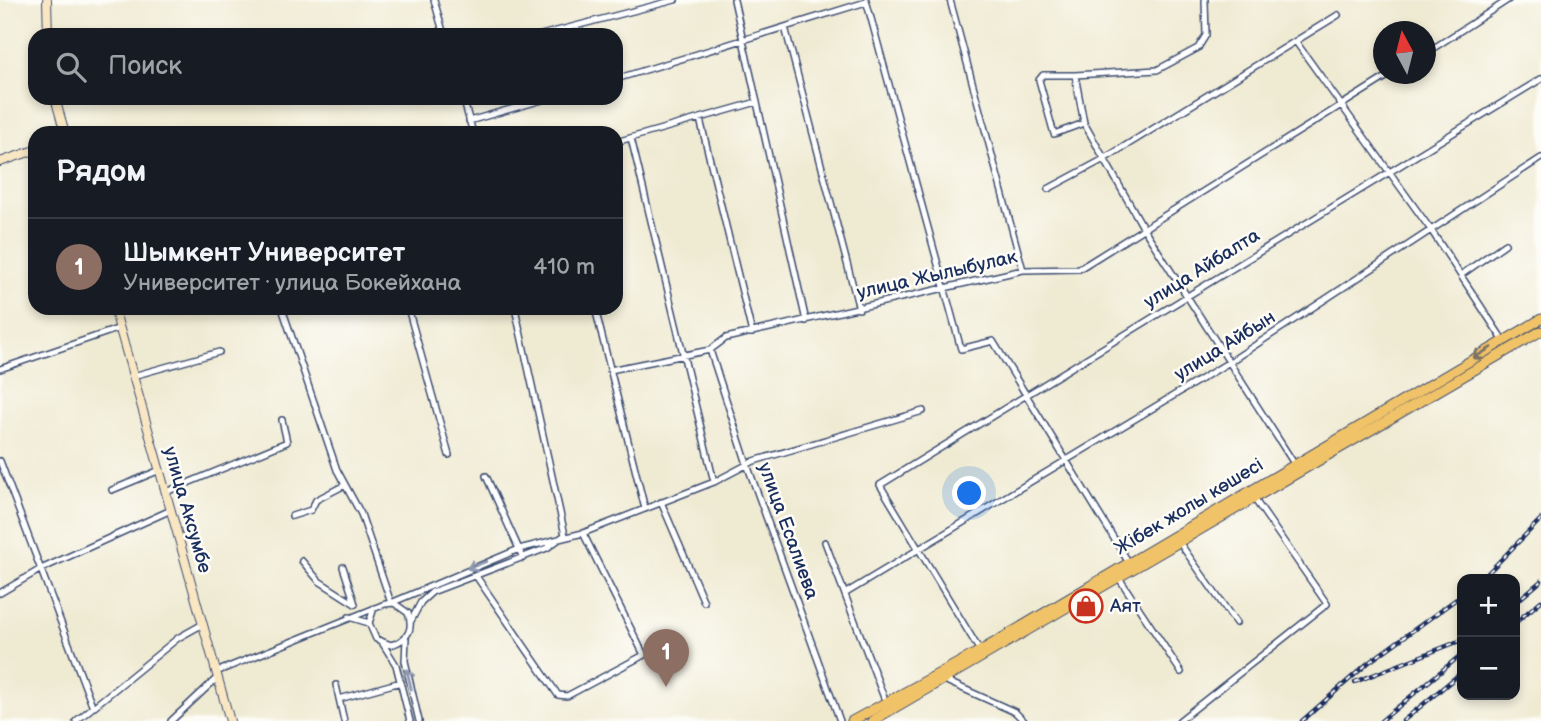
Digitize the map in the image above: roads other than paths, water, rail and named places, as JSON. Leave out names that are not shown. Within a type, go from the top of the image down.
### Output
[{"type":"main road","points":[[47,0],[48,28]]},
{"type":"main road","points":[[57,105],[63,126]]},
{"type":"main road","points":[[0,162],[28,152]]},
{"type":"main road","name":"улица Аксумбе","points":[[116,315],[230,721]]},
{"type":"main road","name":"Жібек жолы көшесі","points":[[874,721],[1179,542],[1541,319]]},
{"type":"main road","name":"Жібек жолы көшесі","points":[[852,721],[980,651],[1129,563],[1541,331]]},
{"type":"street","points":[[434,0],[442,28]]},
{"type":"street","points":[[568,28],[675,0]]},
{"type":"street","points":[[734,0],[806,321]]},
{"type":"street","points":[[950,0],[1023,270]]},
{"type":"street","points":[[1084,123],[1054,134],[1039,80],[1043,75],[1157,70],[1198,48],[1206,35],[1205,0]]},
{"type":"street","points":[[1436,47],[1508,0]]},
{"type":"street","points":[[623,77],[866,1],[961,349],[993,341],[1069,460],[1129,563]]},
{"type":"street","points":[[1048,189],[1104,159],[1338,15]]},
{"type":"street","points":[[785,27],[859,309]]},
{"type":"street","points":[[1296,42],[1431,230],[1503,340]]},
{"type":"street","points":[[1075,75],[1084,123],[1104,159],[1144,229],[1231,361],[1297,468]]},
{"type":"street","name":"улица Айбалта","points":[[919,550],[880,485],[1541,79]]},
{"type":"street","name":"улица Жылыбулак","points":[[610,370],[710,350],[726,338],[1023,270],[1079,269],[1374,84]]},
{"type":"street","points":[[623,140],[757,102]]},
{"type":"street","points":[[465,105],[471,126]]},
{"type":"street","points":[[469,121],[525,105]]},
{"type":"street","points":[[700,119],[752,333]]},
{"type":"street","points":[[632,138],[714,482]]},
{"type":"street","name":"улица Айбын","points":[[846,593],[1231,361],[1541,158]]},
{"type":"street","points":[[1461,275],[1505,244]]},
{"type":"street","points":[[284,315],[337,470],[361,514],[391,603]]},
{"type":"street","points":[[410,315],[449,455]]},
{"type":"street","points":[[517,315],[565,536]]},
{"type":"street","points":[[597,315],[645,509]]},
{"type":"street","points":[[0,369],[120,328]]},
{"type":"street","name":"улица Есалиева","points":[[710,350],[748,467],[840,721]]},
{"type":"street","points":[[133,376],[219,352]]},
{"type":"street","points":[[171,721],[217,674],[349,617],[391,603],[519,549],[583,533],[714,482],[748,467],[754,461],[923,411]]},
{"type":"street","points":[[166,492],[287,442],[282,420]]},
{"type":"street","points":[[0,461],[92,705]]},
{"type":"street","points":[[112,491],[160,470]]},
{"type":"street","points":[[486,476],[523,558]]},
{"type":"street","points":[[292,516],[311,510],[316,500],[345,485]]},
{"type":"street","points":[[1179,721],[1327,604],[1253,497]]},
{"type":"street","points":[[661,502],[704,602]]},
{"type":"street","points":[[0,593],[41,569],[171,510]]},
{"type":"street","points":[[476,576],[558,695],[566,695],[644,655],[583,533]]},
{"type":"street","points":[[419,721],[405,661],[411,621],[421,602],[432,592],[547,548],[565,536]]},
{"type":"street","points":[[825,542],[886,703]]},
{"type":"street","points":[[1179,542],[1237,623]]},
{"type":"street","points":[[919,550],[980,651]]},
{"type":"street","points":[[302,561],[319,581],[355,604]]},
{"type":"street","points":[[343,567],[358,614]]},
{"type":"street","points":[[1119,578],[1181,672]]},
{"type":"street","points":[[391,603],[402,606],[411,621]]},
{"type":"street","points":[[374,608],[369,623],[376,639],[391,645],[407,637]]},
{"type":"street","points":[[349,617],[369,623]]},
{"type":"street","points":[[76,721],[92,705],[178,638],[203,624]]},
{"type":"street","points":[[383,643],[396,665],[410,721]]},
{"type":"street","points":[[944,681],[1015,712],[1024,721]]},
{"type":"street","points":[[339,699],[401,682]]},
{"type":"street","points":[[336,685],[344,721]]},
{"type":"railway","points":[[1487,574],[1541,519]]},
{"type":"railway","points":[[1520,599],[1541,581]]},
{"type":"railway","points":[[1302,721],[1368,663],[1457,599]]},
{"type":"railway","points":[[1520,619],[1541,601]]},
{"type":"railway","points":[[1355,682],[1457,642]]},
{"type":"railway","points":[[1381,721],[1457,658]]},
{"type":"railway","points":[[1403,721],[1457,676]]},
{"type":"place","name":"Аят","points":[[1086,606]]},
{"type":"place","name":"Шымкент Университет","points":[[666,687]]}]
